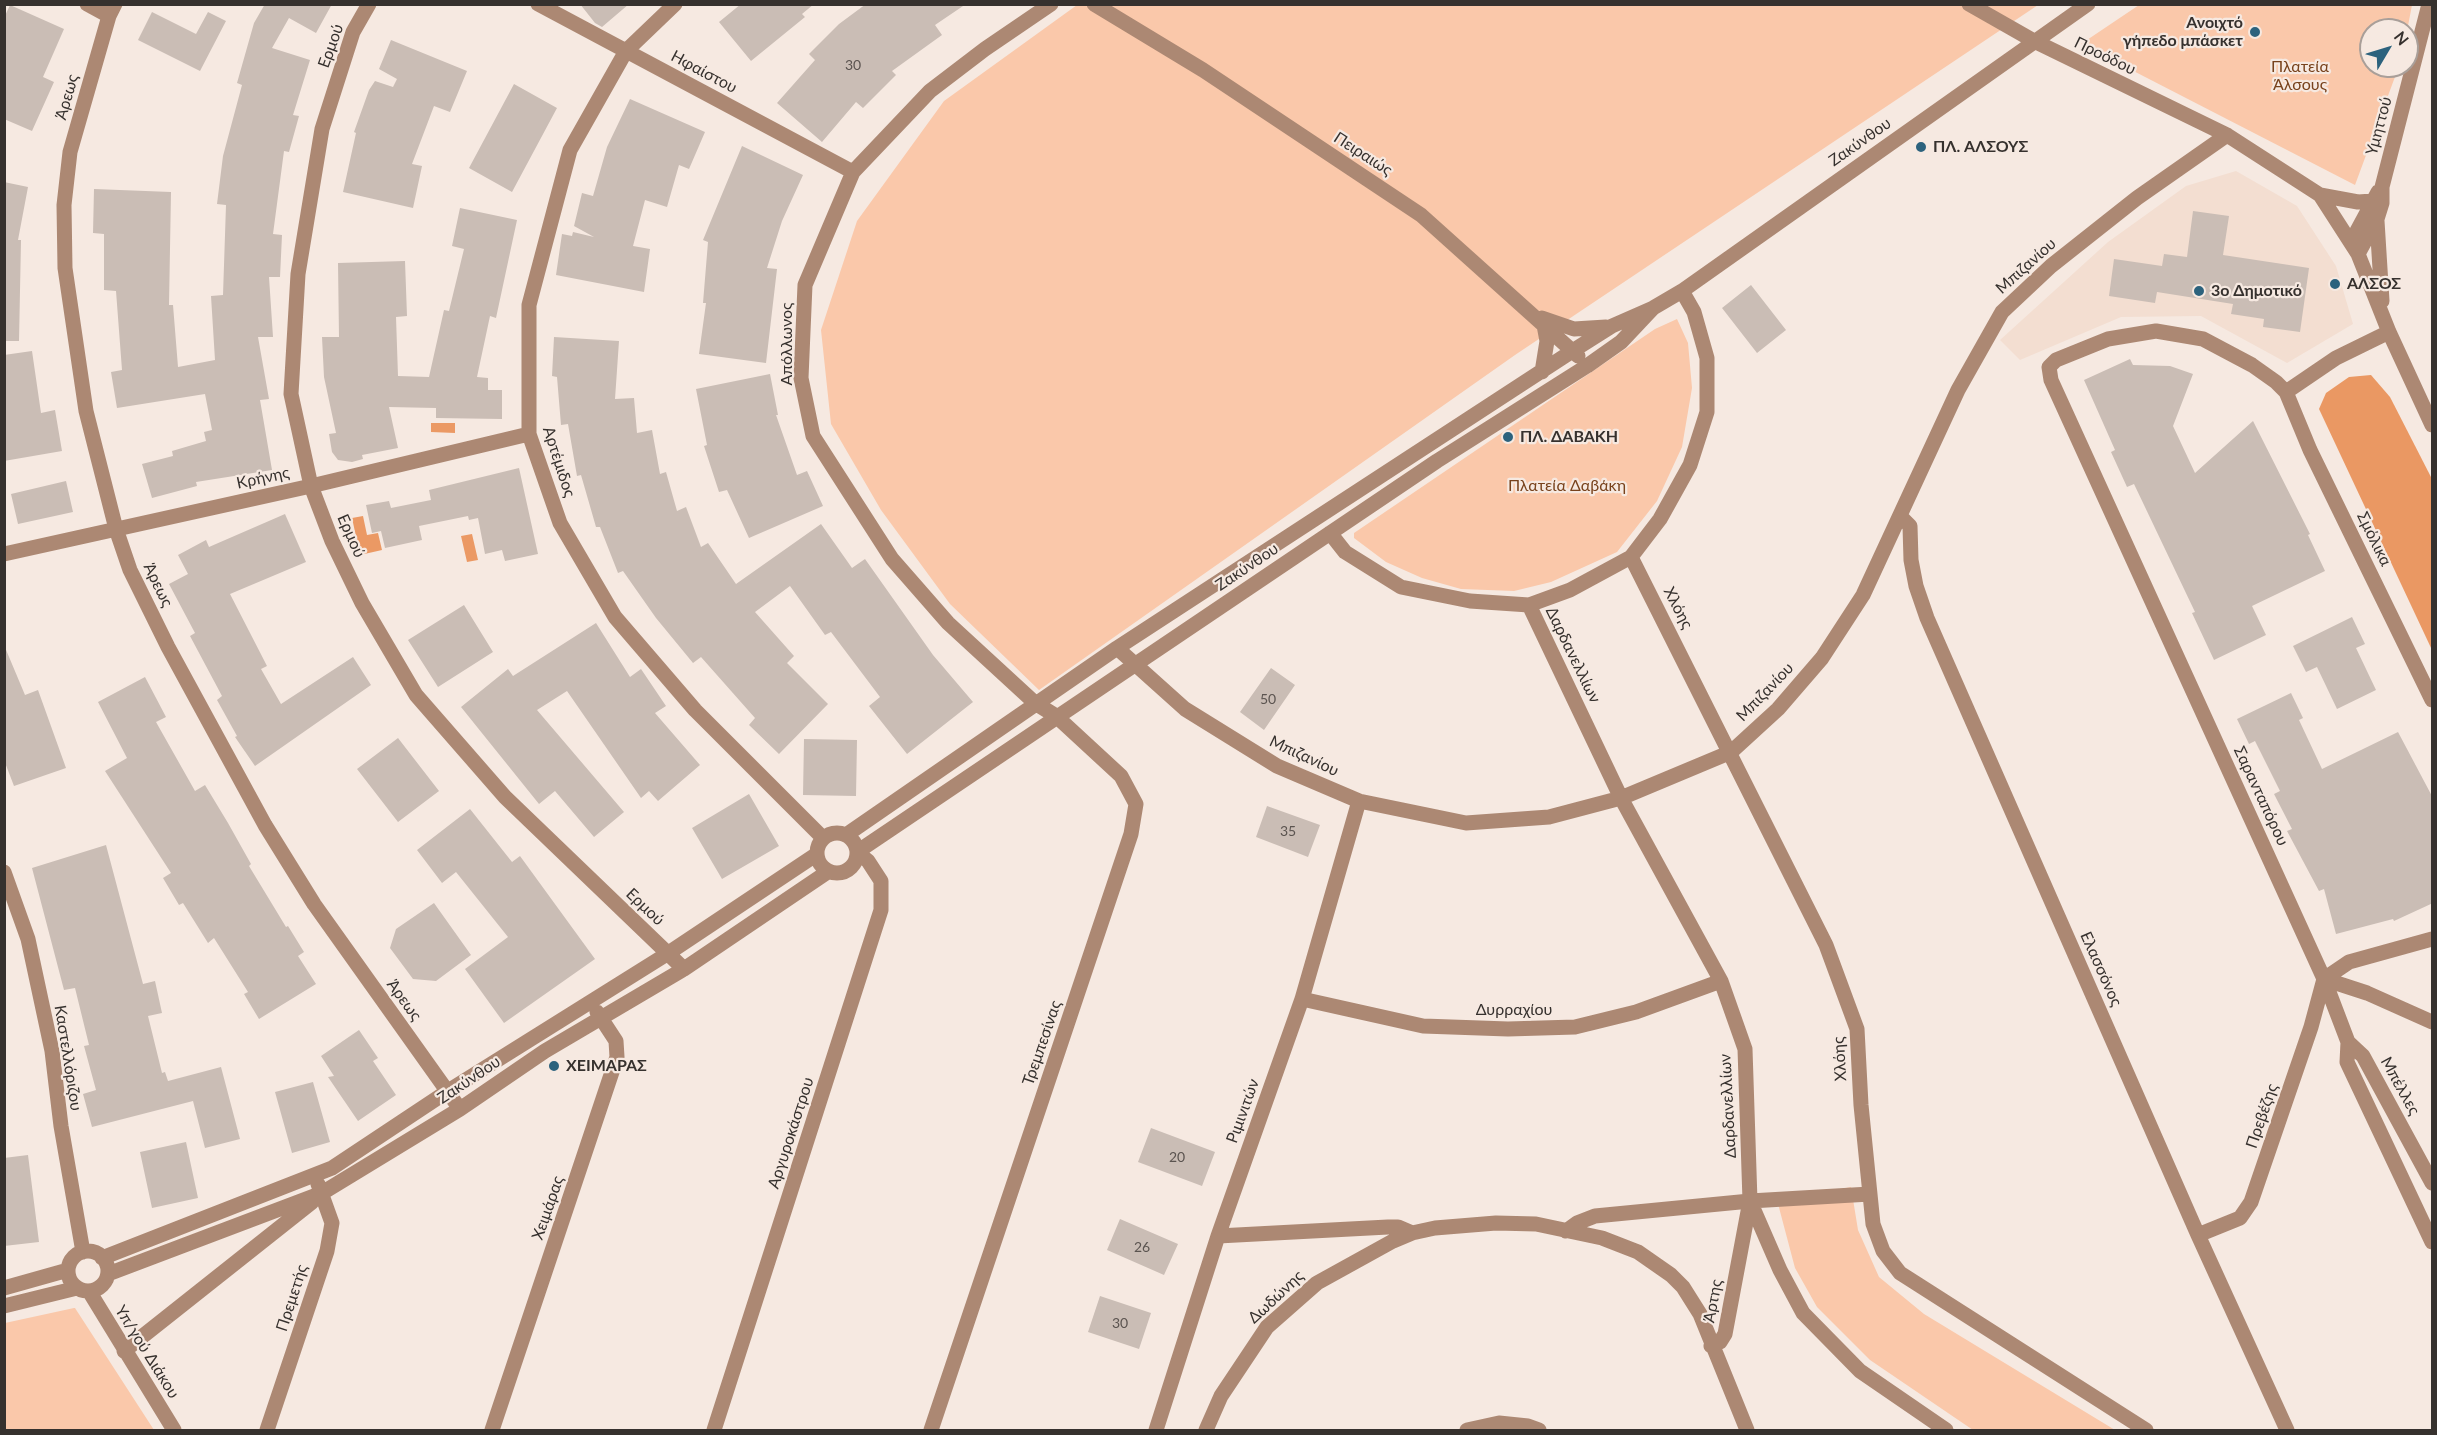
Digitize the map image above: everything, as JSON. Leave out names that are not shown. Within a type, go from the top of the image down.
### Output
[{"type":"street","points":[[87,4],[112,10]]},
{"type":"street","name":"Ερμού","points":[[369,4],[353,32],[322,129],[298,274],[291,394],[311,486],[332,541],[362,603],[416,695],[461,750],[505,797],[684,969]]},
{"type":"street","name":"Ηφαίστου","points":[[538,4],[853,172]]},
{"type":"street","name":"Αρτέμιδος","points":[[675,4],[626,51],[570,150],[529,305],[529,434],[560,523],[615,616],[695,710],[823,838]]},
{"type":"street","name":"Απόλλωνος","points":[[1035,703],[948,623],[892,559],[813,435],[801,378],[805,285],[853,172],[930,91],[984,49],[1051,4]]},
{"type":"street","name":"Πειραιώς","points":[[1094,4],[1203,70],[1421,214],[1574,350],[1587,366]]},
{"type":"street","name":"Προόδου","points":[[1969,4],[2034,41],[2227,135]]},
{"type":"street","name":"Ζακύνθου","points":[[846,835],[1035,703],[1574,350],[1612,326],[1653,308],[1682,291],[2088,4]]},
{"type":"street","name":"Υμηττού","points":[[2354,248],[2377,219],[2382,202],[2382,187],[2429,4]]},
{"type":"street","name":"Άρεως","points":[[112,10],[70,152],[64,205],[64,268],[86,411],[116,529],[130,570],[168,647],[265,825],[314,904],[460,1108]]},
{"type":"street","points":[[2227,135],[2320,195],[2358,202],[2373,201]]},
{"type":"street","name":"Μπιζανίου","points":[[1118,648],[1185,709],[1277,766],[1359,801],[1466,823],[1549,817],[1621,798],[1731,752],[1778,709],[1822,658],[1863,595],[1958,390],[2002,312],[2060,259],[2137,198],[2227,135]]},
{"type":"street","name":"Υμηττού","points":[[2354,248],[2373,201],[2382,187]]},
{"type":"street","points":[[2320,195],[2354,248],[2386,326],[2433,425]]},
{"type":"street","points":[[2377,219],[2386,326]]},
{"type":"street","points":[[1330,533],[1345,552],[1401,587],[1470,601],[1529,605],[1570,590],[1631,557],[1660,519],[1690,465],[1707,412],[1707,358],[1694,312],[1682,291]]},
{"type":"street","name":"Ζακύνθου","points":[[857,852],[1437,461],[1587,366],[1621,342],[1653,308]]},
{"type":"street","points":[[1531,314],[1574,329],[1612,326]]},
{"type":"street","points":[[1542,372],[1547,341],[1544,325]]},
{"type":"street","points":[[2286,392],[2386,326]]},
{"type":"street","name":"Σμόλικα","points":[[2049,368],[2056,360],[2108,339],[2156,331],[2204,339],[2252,364],[2286,392],[2310,450],[2433,700]]},
{"type":"street","name":"Σαρανταπόρου","points":[[2049,368],[2050,380],[2324,979],[2348,1042],[2347,1062],[2433,1242]]},
{"type":"street","name":"Κρήνης","points":[[4,554],[311,486],[529,434]]},
{"type":"street","name":"Ελασσόνος","points":[[1901,517],[1910,526],[1911,560],[1916,586],[1928,618],[2198,1235],[2288,1431]]},
{"type":"street","name":"Χλόης","points":[[1631,557],[1826,945],[1857,1029],[1873,1224],[1883,1251],[1900,1273],[2146,1431]]},
{"type":"street","name":"Δαρδανελλίων","points":[[1529,605],[1621,798],[1721,981],[1745,1049],[1750,1201],[1803,1313],[1860,1371],[1946,1431]]},
{"type":"street","name":"Τρεμπεσίνας","points":[[932,1431],[1131,834],[1136,804],[1121,776],[1056,716],[1035,703]]},
{"type":"street","name":"Ριμινιτών","points":[[1156,1431],[1218,1236],[1302,999],[1359,801]]},
{"type":"street","points":[[831,834],[846,835],[853,842],[857,852],[854,862],[848,869],[838,873],[829,871],[820,864],[817,854],[823,838],[831,834]]},
{"type":"street","name":"Αργυροκάστρου","points":[[714,1431],[881,910],[881,881],[868,861],[857,852]]},
{"type":"street","name":"Ζακύνθου","points":[[102,1257],[332,1168],[448,1091],[667,954],[817,854]]},
{"type":"street","name":"Ζακύνθου","points":[[108,1274],[322,1193],[460,1108],[545,1050],[684,969],[829,871]]},
{"type":"street","name":"Καστελλόριζου","points":[[4,872],[28,939],[52,1051],[61,1126],[83,1252]]},
{"type":"street","points":[[2324,979],[2349,962],[2433,939]]},
{"type":"street","points":[[2324,979],[2367,993],[2433,1022]]},
{"type":"street","name":"Πρεβέζης","points":[[2198,1235],[2240,1218],[2252,1202],[2311,1027],[2324,979]]},
{"type":"street","name":"Δυρραχίου","points":[[1302,999],[1423,1026],[1508,1029],[1575,1027],[1636,1012],[1721,981]]},
{"type":"street","name":"Χειμάρας","points":[[492,1431],[617,1057],[616,1041],[590,1002]]},
{"type":"street","name":"Μπέλλες","points":[[2348,1042],[2363,1056],[2433,1183]]},
{"type":"street","name":"Πρεμετής","points":[[267,1431],[327,1251],[332,1223],[314,1176]]},
{"type":"street","points":[[124,1351],[322,1193]]},
{"type":"street","points":[[1566,1231],[1577,1222],[1595,1216],[1750,1201],[1870,1194]]},
{"type":"street","name":"Άρτης","points":[[1747,1431],[1711,1346],[1720,1342],[1725,1334],[1750,1201]]},
{"type":"street","name":"Δωδώνης","points":[[1206,1431],[1221,1396],[1267,1327],[1317,1283],[1412,1233],[1435,1228],[1496,1223],[1536,1224],[1618,1243],[1638,1252],[1671,1275],[1692,1300],[1711,1346]]},
{"type":"street","name":"Δωδώνης","points":[[1218,1236],[1388,1227],[1398,1227],[1412,1233]]},
{"type":"street","points":[[4,1306],[83,1289],[104,1284],[108,1274],[102,1257],[93,1252],[83,1252],[73,1259],[68,1270],[69,1277],[83,1289]]},
{"type":"street","points":[[4,1287],[68,1270]]},
{"type":"street","name":"Υπ/γού Διάκου","points":[[83,1289],[174,1431]]},
{"type":"street","points":[[1467,1431],[1499,1423],[1528,1426],[1539,1431]]},
{"type":"shaded area","name":"3ο Δημοτικό","points":[[2236,171],[2297,206],[2336,266],[2353,324],[2287,363],[2201,316],[2121,317],[2020,360],[2000,340],[2108,242],[2186,186]]},
{"type":"shaded area","points":[[2371,375],[2390,397],[2432,479],[2432,650],[2319,409],[2326,393],[2349,377]]},
{"type":"shaded area","points":[[431,423],[455,423],[455,433],[431,432]]},
{"type":"shaded area","points":[[363,516],[367,535],[378,533],[382,550],[360,555],[352,518]]},
{"type":"shaded area","points":[[472,534],[478,560],[467,562],[461,536]]},
{"type":"green space","points":[[1077,5],[2038,5],[1515,355],[1039,690],[950,604],[881,510],[831,424],[821,330],[857,221],[944,101]]},
{"type":"green space","name":"Πλατεία Άλσους","points":[[2139,5],[2412,5],[2410,18],[2359,18],[2359,78],[2395,78],[2355,185],[2081,44]]},
{"type":"green space","name":"Πλατεία Δαβάκη","points":[[1677,319],[1688,343],[1692,388],[1682,447],[1657,501],[1617,552],[1551,582],[1514,591],[1461,589],[1422,578],[1386,562],[1354,538],[1354,533],[1655,329]]},
{"type":"green space","points":[[1851,1187],[1858,1230],[1879,1277],[1924,1314],[2115,1430],[1973,1430],[1870,1360],[1817,1307],[1795,1268],[1777,1200]]},
{"type":"green space","points":[[75,1308],[154,1430],[5,1430],[5,1323]]},
{"type":"building","points":[[265,4],[332,4],[316,33],[289,18],[272,48],[310,60],[293,115],[299,116],[289,152],[284,151],[273,234],[282,235],[280,277],[269,277],[273,337],[258,337],[269,399],[260,400],[272,470],[196,482],[197,486],[152,498],[142,464],[173,456],[172,451],[206,441],[204,432],[212,430],[205,394],[117,408],[111,372],[122,370],[116,291],[104,290],[104,234],[93,233],[94,189],[171,192],[169,305],[173,305],[178,367],[215,360],[211,296],[223,295],[226,205],[217,204],[223,156],[242,85],[237,83],[254,23]]},
{"type":"building","points":[[580,4],[629,4],[602,27],[595,23]]},
{"type":"building","points":[[741,4],[814,4],[802,14],[805,17],[751,61],[719,22]]},
{"type":"building","points":[[866,4],[966,4],[935,25],[942,35],[892,71],[896,75],[863,108],[856,102],[822,142],[777,103],[815,60],[809,54],[839,24]]},
{"type":"building","points":[[10,5],[64,29],[43,77],[54,82],[32,131],[4,119],[4,18]]},
{"type":"building","points":[[152,12],[196,34],[208,12],[226,21],[200,71],[138,40]]},
{"type":"building","points":[[391,40],[467,71],[450,112],[434,106],[412,164],[422,166],[413,208],[343,192],[356,133],[354,132],[369,90],[375,81],[393,87],[397,79],[379,69]]},
{"type":"building","points":[[514,84],[557,108],[512,192],[469,168]]},
{"type":"building","points":[[630,99],[705,132],[689,169],[679,165],[667,207],[645,200],[633,246],[650,249],[644,292],[556,275],[562,234],[572,236],[573,232],[594,237],[574,226],[582,193],[593,196],[607,147]]},
{"type":"building","points":[[742,146],[803,175],[782,221],[767,268],[777,269],[766,363],[699,354],[706,303],[703,303],[708,242],[703,240]]},
{"type":"building","points":[[4,182],[28,187],[18,240],[21,240],[19,341],[4,341]]},
{"type":"building","points":[[460,208],[517,220],[496,318],[490,316],[477,377],[488,378],[488,390],[502,390],[502,419],[436,418],[436,408],[389,407],[398,448],[362,455],[363,459],[352,462],[338,460],[332,452],[329,434],[336,433],[324,377],[322,337],[339,337],[338,263],[405,261],[407,316],[396,317],[398,376],[429,377],[444,310],[449,311],[464,249],[452,246]]},
{"type":"building","points":[[2193,211],[2229,216],[2223,255],[2309,268],[2300,332],[2263,327],[2264,319],[2231,314],[2233,304],[2157,292],[2155,303],[2109,296],[2114,259],[2162,266],[2164,254],[2187,257]]},
{"type":"building","points":[[1751,285],[1786,330],[1757,353],[1722,308]]},
{"type":"building","points":[[554,337],[619,341],[615,399],[634,398],[637,433],[652,430],[660,474],[666,472],[677,511],[686,507],[701,547],[708,543],[736,584],[821,524],[852,568],[865,559],[933,655],[973,702],[907,754],[869,706],[880,697],[831,632],[825,635],[790,586],[755,612],[794,656],[787,663],[828,704],[779,754],[749,725],[755,718],[701,657],[693,663],[656,618],[623,571],[618,573],[600,527],[596,527],[581,475],[577,476],[568,424],[561,425],[557,377],[552,376]]},
{"type":"building","points":[[32,351],[41,413],[55,410],[62,451],[4,461],[4,355]]},
{"type":"building","points":[[2130,359],[2133,365],[2170,366],[2193,374],[2173,426],[2195,473],[2253,421],[2310,534],[2308,535],[2325,571],[2252,606],[2266,635],[2214,660],[2192,613],[2195,612],[2134,484],[2127,487],[2111,452],[2115,450],[2084,380]]},
{"type":"building","points":[[770,374],[778,415],[776,415],[797,475],[807,471],[823,506],[749,538],[727,490],[719,492],[704,446],[707,445],[696,389]]},
{"type":"building","points":[[519,468],[538,554],[505,561],[502,550],[485,554],[478,518],[469,520],[468,516],[419,526],[422,540],[385,548],[381,531],[372,533],[366,505],[389,501],[391,508],[431,500],[429,490]]},
{"type":"building","points":[[66,481],[73,512],[18,524],[11,494]]},
{"type":"building","points":[[285,514],[306,562],[230,594],[267,666],[261,669],[281,704],[353,657],[371,685],[255,766],[235,737],[237,736],[217,700],[222,696],[190,636],[195,633],[169,584],[188,574],[178,555],[206,540],[209,547]]},
{"type":"building","points":[[464,605],[493,652],[438,687],[408,640]]},
{"type":"building","points":[[2352,617],[2365,644],[2356,648],[2376,690],[2337,709],[2317,667],[2306,672],[2293,646]]},
{"type":"building","points":[[596,623],[630,677],[641,669],[666,706],[655,713],[700,765],[658,801],[649,791],[641,798],[567,691],[537,710],[624,812],[594,837],[555,791],[539,804],[461,707],[508,669],[513,676]]},
{"type":"building","points":[[4,645],[25,695],[38,690],[66,768],[14,786],[4,760]]},
{"type":"building","points":[[1271,668],[1295,685],[1264,730],[1240,712]]},
{"type":"building","points":[[145,677],[166,717],[156,722],[195,791],[205,785],[251,864],[249,866],[304,952],[298,956],[316,984],[259,1019],[244,994],[248,992],[214,938],[208,943],[183,903],[179,905],[163,878],[171,873],[105,771],[127,758],[98,702]]},
{"type":"building","points":[[2291,693],[2303,718],[2299,720],[2322,769],[2398,732],[2433,798],[2433,903],[2394,921],[2393,919],[2336,934],[2324,889],[2319,891],[2287,831],[2292,829],[2274,794],[2280,791],[2255,741],[2249,744],[2237,719]]},
{"type":"building","points":[[398,738],[439,791],[398,822],[357,769]]},
{"type":"building","points":[[804,739],[857,740],[856,796],[803,795]]},
{"type":"building","points":[[749,794],[779,846],[722,879],[692,828]]},
{"type":"building","points":[[1267,806],[1320,825],[1308,857],[1256,837]]},
{"type":"building","points":[[470,809],[512,862],[520,856],[595,959],[504,1023],[465,969],[508,937],[456,872],[442,883],[417,850]]},
{"type":"building","points":[[106,845],[143,984],[155,981],[162,1013],[148,1016],[162,1073],[165,1072],[168,1081],[221,1067],[240,1139],[205,1148],[193,1101],[92,1127],[83,1094],[96,1090],[84,1046],[89,1045],[75,988],[64,990],[32,868]]},
{"type":"building","points":[[434,903],[471,955],[436,981],[413,979],[390,948],[396,929]]},
{"type":"building","points":[[359,1030],[378,1058],[373,1061],[396,1095],[358,1121],[328,1077],[334,1076],[321,1056]]},
{"type":"building","points":[[313,1082],[330,1142],[292,1153],[275,1092]]},
{"type":"building","points":[[1151,1128],[1215,1152],[1202,1186],[1138,1162]]},
{"type":"building","points":[[186,1142],[198,1198],[152,1208],[140,1152]]},
{"type":"building","points":[[28,1155],[39,1242],[4,1246],[4,1158]]},
{"type":"building","points":[[1120,1219],[1178,1244],[1164,1275],[1107,1250]]},
{"type":"building","points":[[1100,1296],[1151,1313],[1139,1349],[1088,1332]]},
{"type":"place","name":"Ανοιχτό γήπεδο μπάσκετ","points":[[2255,32]]},
{"type":"place","name":"ΠΛ. ΑΛΣΟΥΣ","points":[[1921,147]]},
{"type":"place","name":"ΑΛΣΟΣ","points":[[2335,284]]},
{"type":"place","name":"3ο Δημοτικό","points":[[2199,291]]},
{"type":"place","name":"ΠΛ. ΔΑΒΑΚΗ","points":[[1508,437]]},
{"type":"place","name":"ΧΕΙΜΑΡΑΣ","points":[[554,1066]]}]
